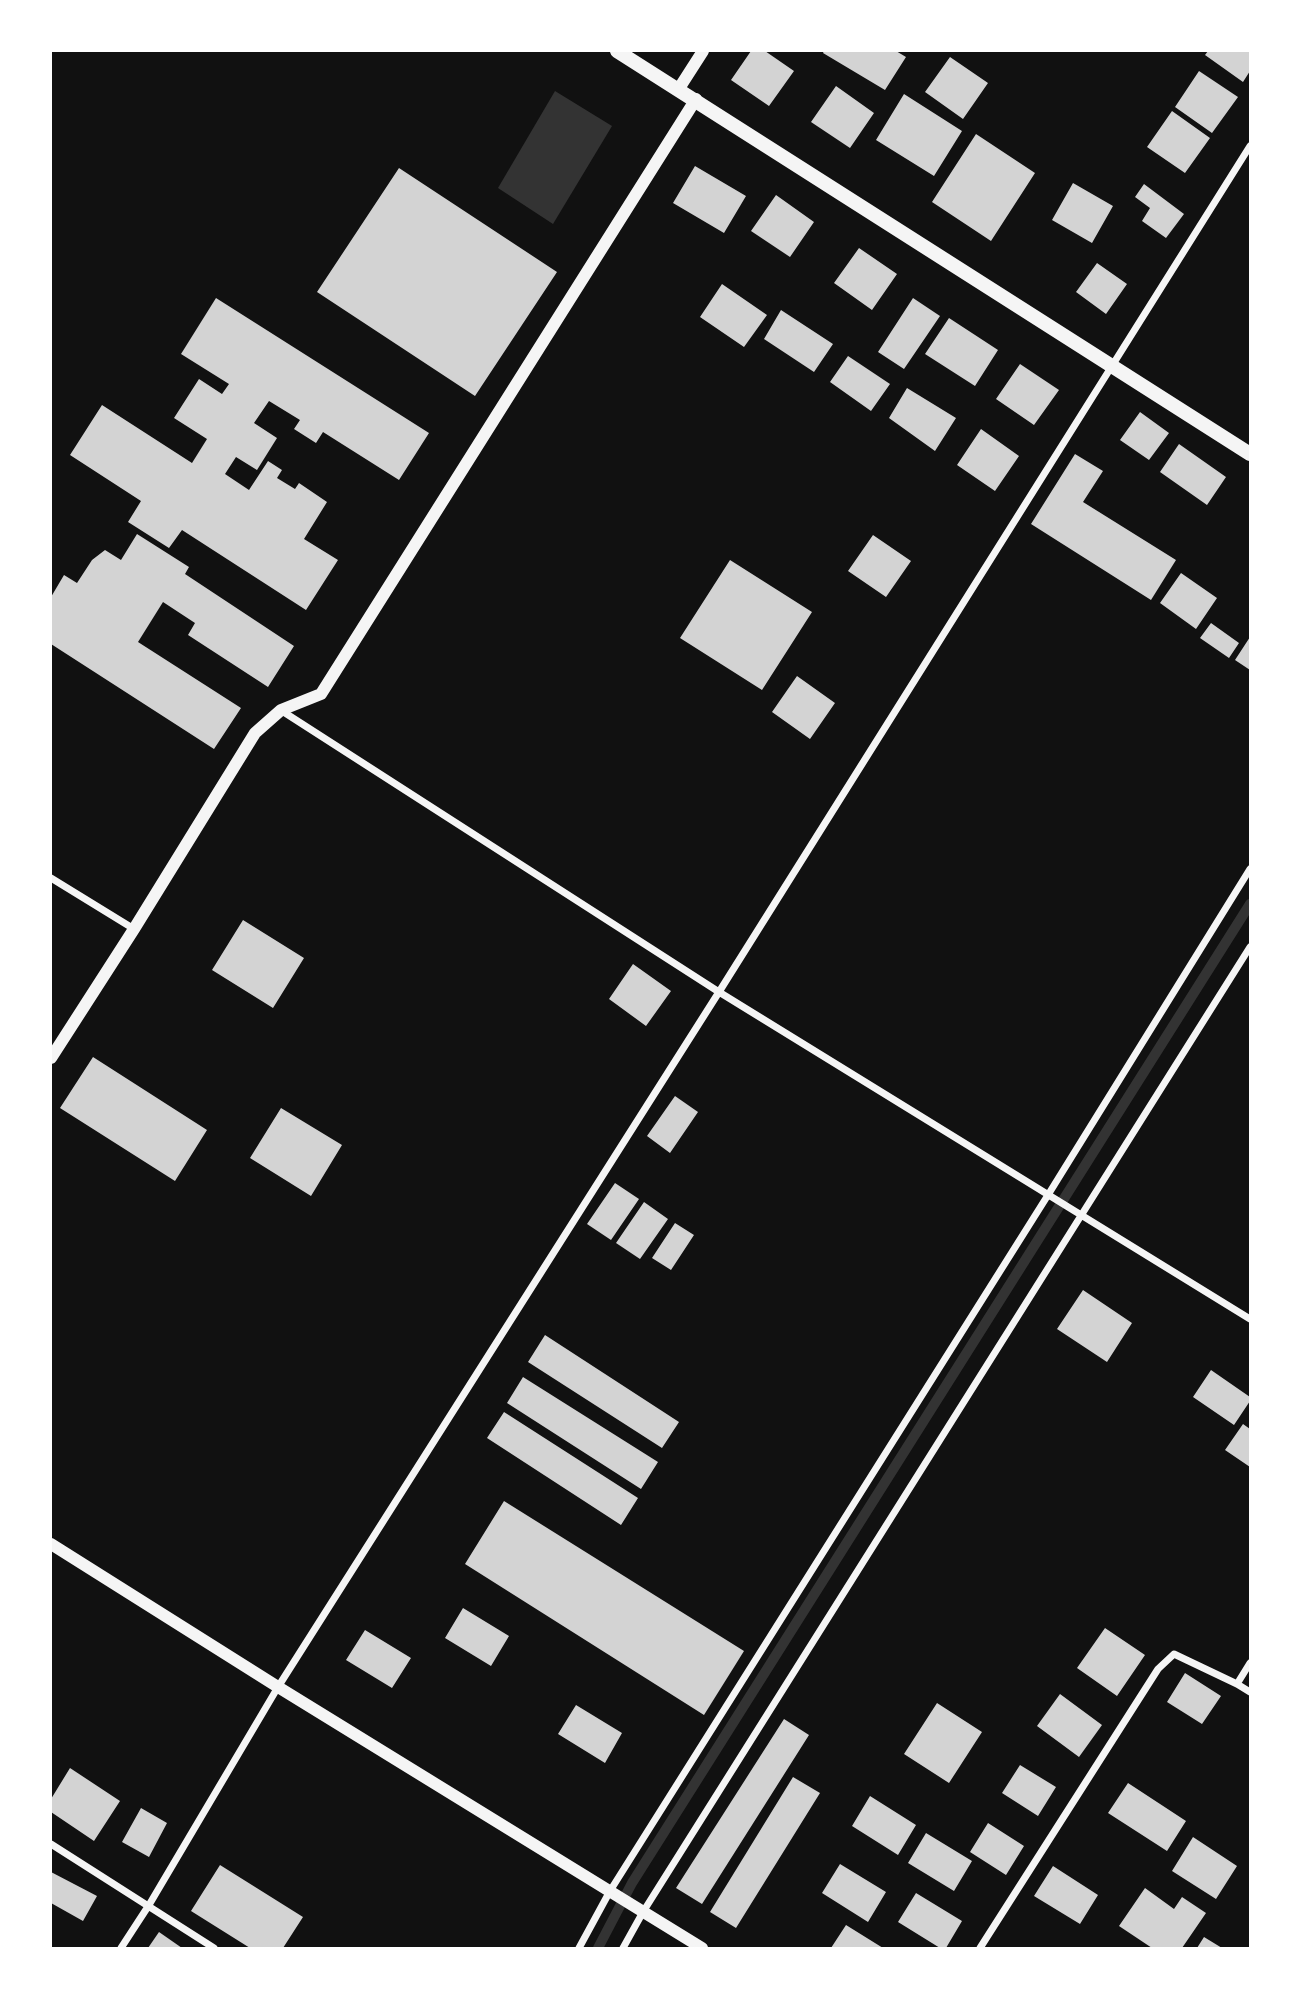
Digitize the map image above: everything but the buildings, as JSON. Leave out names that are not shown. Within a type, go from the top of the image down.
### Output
[{"type":"main road","points":[[617,51],[1250,454]]},
{"type":"street","points":[[678,90],[703,51]]},
{"type":"street","points":[[51,1058],[255,733],[281,710],[321,694],[696,99]]},
{"type":"street","points":[[121,1948],[278,1687],[719,992],[1250,146]]},
{"type":"street","points":[[281,710],[719,992],[1250,1320]]},
{"type":"street","points":[[579,1948],[610,1891],[1250,869]]},
{"type":"street","points":[[51,878],[134,929]]},
{"type":"street","points":[[623,1948],[643,1912],[1250,947]]},
{"type":"street","points":[[51,1544],[702,1948]]},
{"type":"street","points":[[980,1948],[1158,1669],[1174,1654],[1250,1692]]},
{"type":"street","points":[[1237,1684],[1250,1663]]},
{"type":"street","points":[[51,1844],[214,1948]]},
{"type":"shaded area","points":[[555,91],[612,126],[553,224],[498,188]]},
{"type":"waterway","points":[[598,1948],[632,1883],[1250,904]]}]
